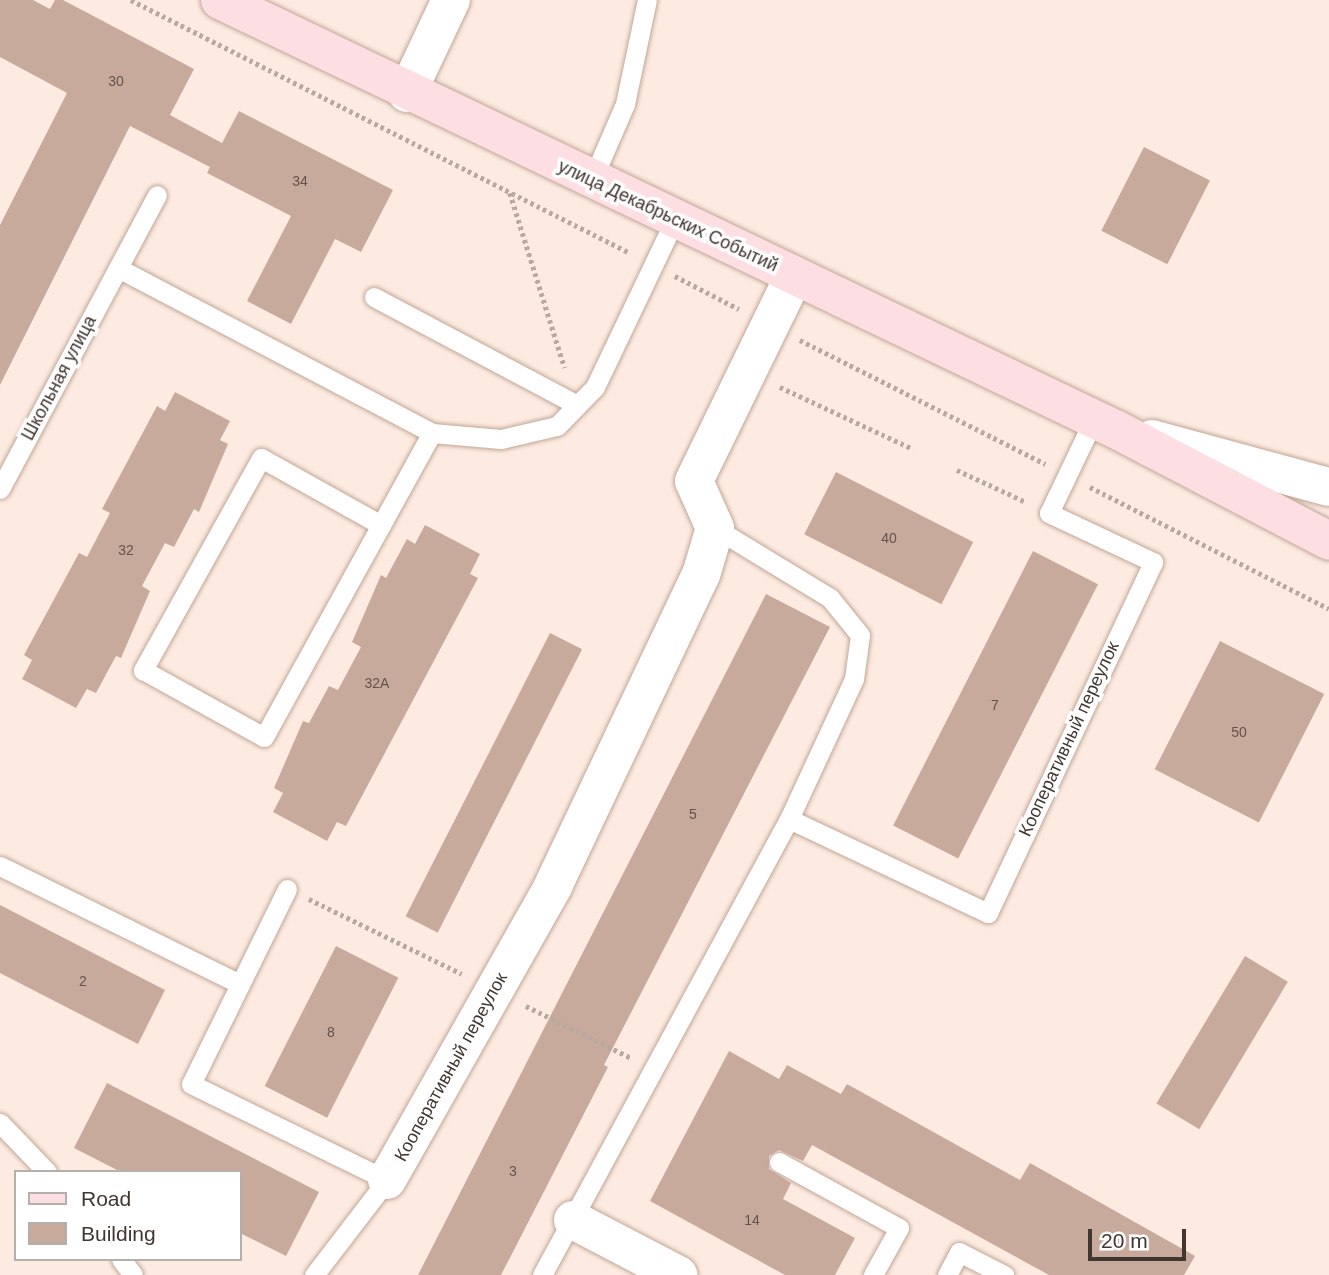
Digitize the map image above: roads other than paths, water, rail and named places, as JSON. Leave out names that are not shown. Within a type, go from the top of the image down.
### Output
[{"type":"street","name":"улица Декабрьских Событий","points":[[220,0],[258,9],[407,93],[1105,425],[1329,541]]},
{"type":"street","points":[[407,93],[451,0]]},
{"type":"street","points":[[715,528],[694,481],[794,276]]},
{"type":"street","name":"улица Декабрьских Событий","points":[[1105,425],[1329,487]]},
{"type":"street","name":"Кооперативный переулок","points":[[387,1180],[553,886],[701,575],[715,528]]},
{"type":"street","points":[[573,1220],[678,1275]]},
{"type":"lane","points":[[592,180],[625,104],[647,0]]},
{"type":"lane","name":"Школьная улица","points":[[0,489],[157,195]]},
{"type":"lane","points":[[118,268],[432,433],[501,439],[556,426],[595,387],[675,219]]},
{"type":"lane","points":[[374,297],[577,405]]},
{"type":"lane","name":"Кооперативный переулок","points":[[789,819],[988,913],[1153,562],[1049,513],[1067,475],[1105,425]]},
{"type":"lane","points":[[381,525],[261,458],[143,670],[264,737],[432,433]]},
{"type":"lane","points":[[542,1275],[789,819],[854,680],[860,635],[830,598],[715,528]]},
{"type":"lane","points":[[0,866],[240,984],[287,889]]},
{"type":"lane","name":"Кооперативный переулок","points":[[240,984],[191,1084],[387,1180]]},
{"type":"lane","points":[[0,1123],[45,1170]]},
{"type":"lane","points":[[779,1162],[899,1228],[873,1275]]},
{"type":"lane","points":[[314,1275],[387,1180]]},
{"type":"lane","points":[[947,1275],[959,1252],[1004,1275]]}]
